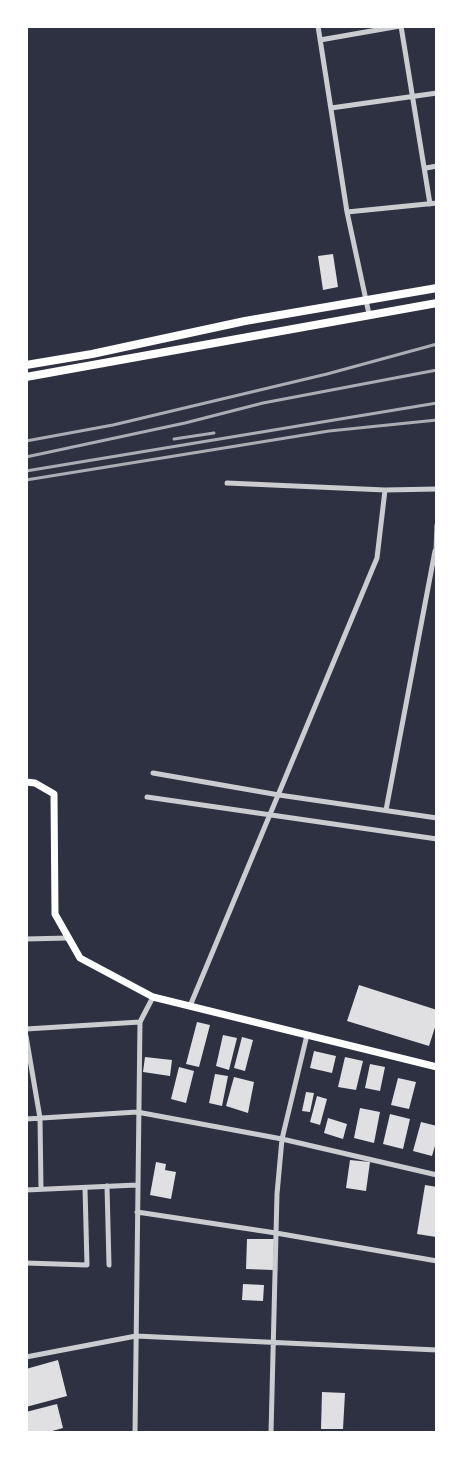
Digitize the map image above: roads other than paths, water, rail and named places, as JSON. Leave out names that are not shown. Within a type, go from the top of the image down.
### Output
[{"type":"main road","points":[[26,365],[92,354],[245,321],[437,288]]},
{"type":"main road","points":[[26,377],[437,303]]},
{"type":"main road","points":[[26,782],[35,783],[54,794],[55,914],[80,958],[153,997],[437,1067]]},
{"type":"street","points":[[318,26],[347,212],[369,314]]},
{"type":"street","points":[[320,40],[401,26],[434,203],[347,212]]},
{"type":"street","points":[[331,108],[437,93]]},
{"type":"street","points":[[426,168],[437,166]]},
{"type":"street","points":[[227,482],[385,490],[437,489]]},
{"type":"street","points":[[190,1006],[272,814],[377,558],[385,490]]},
{"type":"street","points":[[386,810],[436,551],[437,525]]},
{"type":"street","points":[[153,773],[279,795],[437,818]]},
{"type":"street","points":[[147,797],[191,805],[272,814],[437,839]]},
{"type":"street","points":[[26,939],[68,938]]},
{"type":"street","points":[[135,1433],[138,1212],[137,1112],[140,1022],[153,997]]},
{"type":"street","points":[[26,1029],[140,1022]]},
{"type":"street","points":[[271,1433],[276,1233],[282,1139],[306,1035]]},
{"type":"street","points":[[26,1036],[40,1118],[41,1189]]},
{"type":"street","points":[[26,1119],[137,1112],[282,1139],[437,1175]]},
{"type":"street","points":[[26,1190],[138,1185]]},
{"type":"street","points":[[107,1186],[109,1265]]},
{"type":"street","points":[[26,1263],[87,1265],[85,1188]]},
{"type":"street","points":[[138,1212],[276,1233],[437,1261]]},
{"type":"street","points":[[26,1357],[136,1336],[437,1350]]},
{"type":"railway","points":[[26,441],[113,425],[327,374],[437,344]]},
{"type":"railway","points":[[26,457],[185,423],[263,403],[437,370]]},
{"type":"railway","points":[[26,471],[437,403]]},
{"type":"railway","points":[[26,480],[329,431],[437,420]]},
{"type":"railway","points":[[174,439],[214,433]]}]
